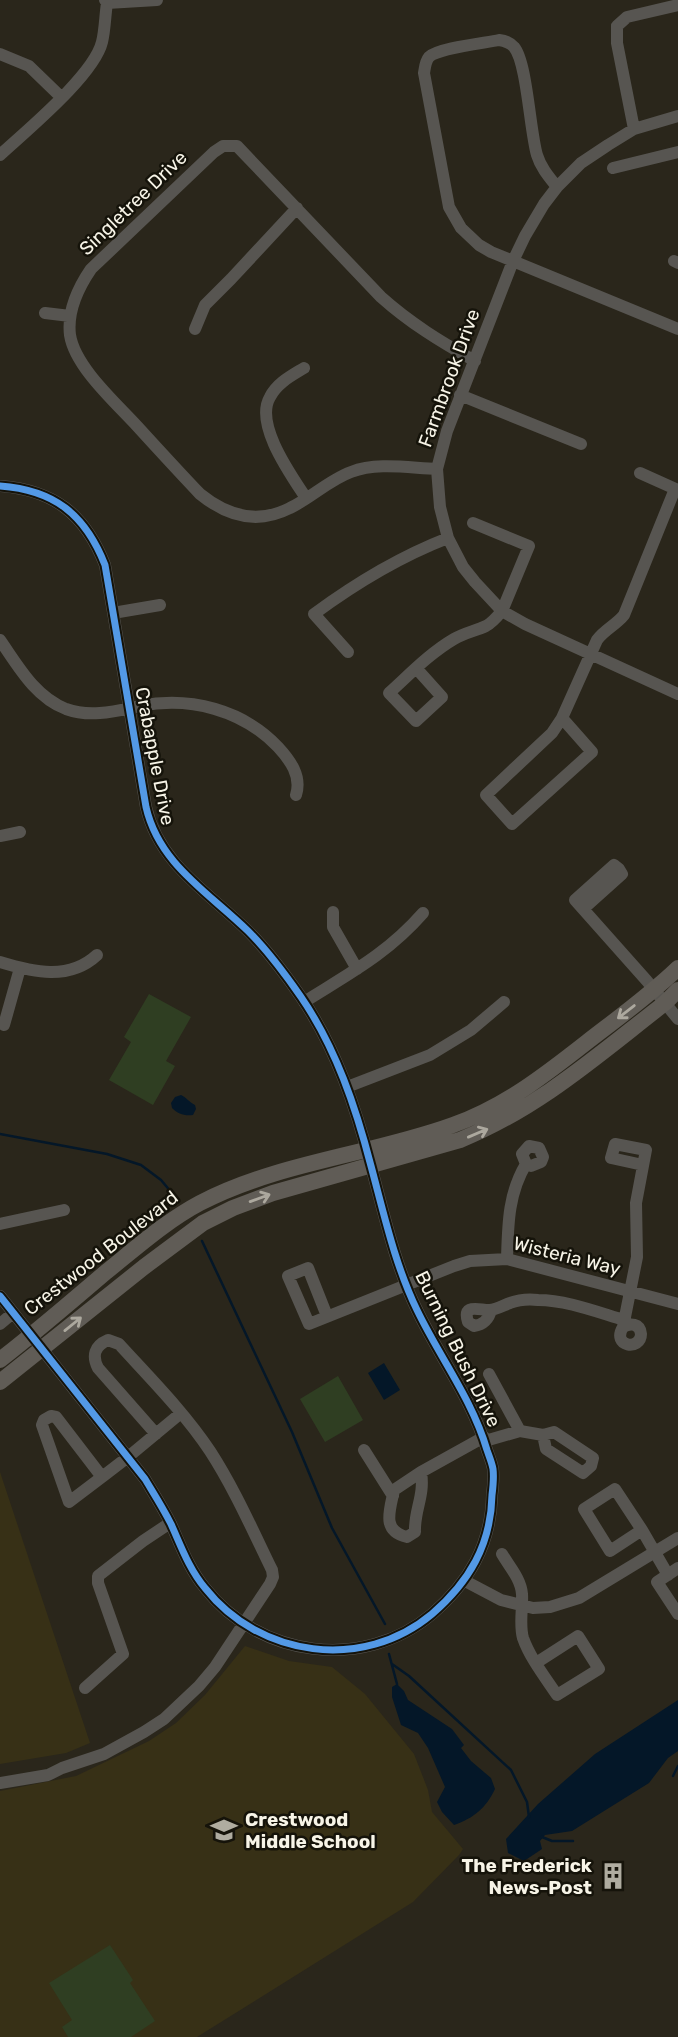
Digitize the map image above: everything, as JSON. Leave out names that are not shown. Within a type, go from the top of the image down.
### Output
[{"type":"main road","name":"Crestwood Boulevard","points":[[0,1382],[203,1223],[273,1193],[460,1140],[508,1119],[549,1093],[660,996],[678,968]]},
{"type":"main road","name":"Crestwood Boulevard","points":[[0,1360],[169,1222],[198,1204],[271,1175],[452,1126],[502,1104],[660,996],[678,990]]},
{"type":"street","points":[[0,155],[90,66],[102,43],[106,2],[157,0]]},
{"type":"street","points":[[634,129],[617,43],[617,26],[627,17],[678,5]]},
{"type":"street","points":[[557,187],[543,170],[536,153],[525,83],[518,53],[514,48],[506,41],[499,40],[430,55],[424,73],[449,207],[461,228],[491,252],[678,329]]},
{"type":"street","points":[[0,54],[29,66],[61,97]]},
{"type":"street","name":"Farmbrook Drive","points":[[678,116],[634,129],[581,163],[544,204],[513,261],[460,395],[437,469],[440,507],[447,538],[463,567],[502,611],[678,694]]},
{"type":"street","name":"Singletree Drive","points":[[437,469],[380,466],[349,472],[290,508],[272,515],[246,517],[215,507],[97,382],[79,357],[71,337],[70,316],[80,284],[91,269],[214,152],[223,146],[237,146],[402,316],[475,360]]},
{"type":"street","points":[[613,168],[678,152]]},
{"type":"street","points":[[195,329],[205,305],[297,208]]},
{"type":"street","points":[[45,313],[70,316]]},
{"type":"street","points":[[304,368],[284,380],[274,390],[268,399],[266,410],[277,453],[306,498]]},
{"type":"street","points":[[460,395],[581,444]]},
{"type":"street","points":[[562,718],[592,752],[512,824],[485,795],[552,733],[562,718],[602,633],[617,624],[624,615],[676,490],[640,473]]},
{"type":"street","name":"Crabapple Drive","points":[[0,486],[34,491],[50,497],[78,518],[97,544],[105,565],[146,807],[155,836],[172,860],[272,957],[304,1002],[326,1040],[347,1087],[367,1149]]},
{"type":"street","points":[[416,668],[456,637],[487,626],[502,611],[529,546],[473,523]]},
{"type":"street","points":[[348,652],[314,614],[374,572],[447,538]]},
{"type":"street","points":[[113,613],[160,605]]},
{"type":"street","points":[[0,640],[43,696],[69,710],[98,714],[141,706],[192,703],[238,717],[270,739],[292,764],[299,786],[296,795]]},
{"type":"street","points":[[0,836],[20,832]]},
{"type":"street","points":[[583,909],[678,1018]]},
{"type":"street","points":[[333,912],[333,928],[357,969]]},
{"type":"street","points":[[304,1002],[357,969],[403,935],[423,913]]},
{"type":"street","points":[[0,962],[37,972],[71,971],[87,964],[97,955]]},
{"type":"street","points":[[4,1024],[20,968]]},
{"type":"street","points":[[347,1087],[440,1050],[471,1030],[504,1002]]},
{"type":"street","name":"Burning Bush Drive","points":[[0,1296],[128,1457],[158,1499],[189,1565],[224,1609],[244,1625],[275,1640],[301,1648],[330,1651],[354,1649],[395,1637],[428,1618],[465,1581],[485,1543],[492,1509],[493,1470],[471,1406],[417,1310],[406,1284],[385,1219],[367,1149]]},
{"type":"street","points":[[506,1259],[508,1212],[515,1185],[526,1164]]},
{"type":"street","points":[[491,1310],[514,1301],[539,1299],[577,1306],[624,1323],[637,1257],[636,1203],[643,1165]]},
{"type":"street","points":[[0,1224],[64,1210]]},
{"type":"street","name":"Wisteria Way","points":[[327,1316],[470,1261],[506,1259],[678,1304]]},
{"type":"street","points":[[0,1324],[13,1313]]},
{"type":"street","points":[[0,1783],[47,1775],[104,1754],[164,1719],[215,1667],[270,1584],[272,1570],[233,1488],[208,1448],[181,1413],[119,1344],[108,1340],[103,1342],[94,1355],[98,1368],[156,1434]]},
{"type":"street","points":[[489,1374],[520,1430]]},
{"type":"street","points":[[102,1477],[56,1417],[51,1416],[44,1420],[42,1425],[69,1502],[102,1477],[128,1457],[181,1413]]},
{"type":"street","points":[[421,1472],[422,1496],[414,1519],[415,1532],[407,1537],[400,1536],[391,1529],[389,1517],[394,1490],[421,1472],[484,1439],[520,1430],[543,1435]]},
{"type":"street","points":[[364,1450],[393,1496]]},
{"type":"street","points":[[642,1530],[610,1550],[584,1509],[615,1489],[642,1530],[653,1553],[673,1572],[657,1582],[678,1614]]},
{"type":"street","points":[[85,1688],[123,1654],[97,1583],[99,1576],[170,1523]]},
{"type":"street","points":[[465,1581],[501,1600],[522,1607],[550,1607],[568,1603],[678,1538]]},
{"type":"street","points":[[502,1554],[519,1581],[522,1591],[523,1637],[536,1663],[557,1695],[599,1669],[578,1636],[536,1663]]},
{"type":"street","points":[[0,1775],[43,1767],[62,1768]]},
{"type":"shaded area","points":[[0,1472],[90,1743],[66,1753],[0,1764]]},
{"type":"shaded area","name":"Crestwood Middle School","points":[[245,1646],[289,1661],[332,1667],[365,1694],[414,1754],[428,1790],[432,1812],[463,1849],[413,1902],[197,2037],[0,2037],[0,1791],[76,1776],[149,1741],[176,1723],[205,1695]]},
{"type":"green space","points":[[149,994],[191,1017],[166,1061],[175,1066],[153,1105],[109,1080],[131,1042],[124,1037]]},
{"type":"green space","points":[[338,1376],[363,1420],[325,1442],[300,1399]]},
{"type":"green space","points":[[110,1945],[133,1980],[130,1983],[155,2021],[131,2037],[68,2037],[62,2027],[72,2020],[49,1983]]},
{"type":"water","points":[[181,1095],[195,1105],[193,1115],[181,1114],[172,1108],[171,1103],[175,1097]]},
{"type":"water","points":[[384,1363],[400,1390],[384,1400],[368,1373]]},
{"type":"water","points":[[397,1684],[408,1700],[452,1729],[464,1745],[461,1748],[471,1761],[491,1778],[495,1789],[479,1812],[468,1819],[454,1825],[442,1812],[437,1802],[445,1787],[428,1748],[418,1733],[401,1725],[392,1697],[392,1687]]},
{"type":"water","points":[[678,1700],[678,1751],[668,1758],[649,1783],[572,1831],[545,1835],[540,1841],[542,1849],[524,1861],[508,1853],[506,1839],[538,1804],[595,1754]]},
{"type":"waterway","points":[[0,1134],[107,1154],[141,1165],[161,1180],[177,1199]]},
{"type":"waterway","points":[[202,1241],[292,1432],[332,1528],[385,1624]]},
{"type":"waterway","points":[[389,1654],[397,1684]]},
{"type":"waterway","points":[[392,1664],[409,1676],[511,1770],[527,1802],[529,1817]]},
{"type":"waterway","points":[[673,1776],[678,1766]]},
{"type":"waterway","points":[[542,1837],[552,1841],[573,1841]]},
{"type":"cycle path","points":[[0,486],[19,488],[52,499],[77,519],[97,547],[105,565],[146,807],[152,827],[173,861],[248,931],[276,963],[301,997],[335,1058],[359,1122],[402,1275],[426,1328],[473,1413],[492,1464],[491,1513],[476,1561],[457,1589],[432,1614],[405,1632],[375,1644],[344,1649],[313,1649],[282,1642],[254,1629],[227,1611],[199,1581],[145,1479],[0,1296]]},
{"type":"place","name":"Crestwood Middle School","points":[[224,1830]]},
{"type":"place","name":"The Frederick News-Post","points":[[613,1876]]}]
